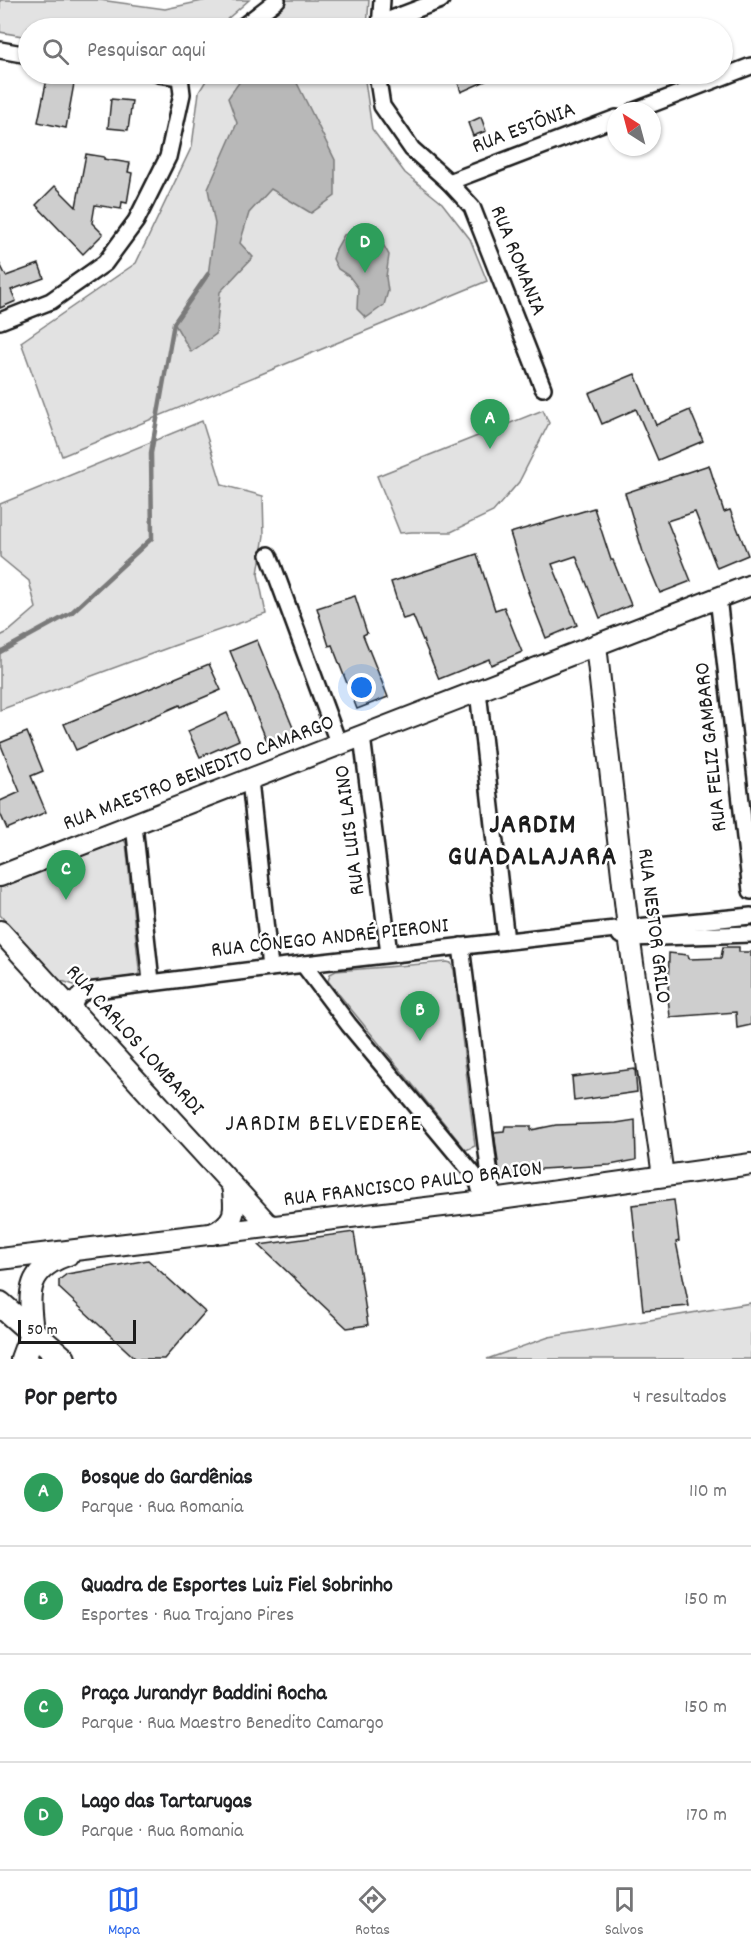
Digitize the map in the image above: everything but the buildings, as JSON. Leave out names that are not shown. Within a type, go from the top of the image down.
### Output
[{"type":"main road","points":[[0,1304],[63,1359]]},
{"type":"main road","points":[[23,1359],[33,1332]]},
{"type":"street","points":[[254,18],[277,0]]},
{"type":"street","points":[[381,18],[382,0]]},
{"type":"street","points":[[399,18],[441,0]]},
{"type":"street","points":[[0,51],[18,54]]},
{"type":"street","points":[[733,73],[751,66]]},
{"type":"street","points":[[0,321],[51,301],[105,262],[136,221],[168,157],[182,94],[182,84]]},
{"type":"street","name":"RUA ROMANIA","points":[[379,84],[382,106],[412,149],[472,207],[543,388]]},
{"type":"street","points":[[657,102],[704,84]]},
{"type":"street","name":"RUA ESTÔNIA","points":[[448,183],[607,121]]},
{"type":"street","points":[[269,555],[339,745]]},
{"type":"street","name":"RUA MAESTRO BENEDITO CAMARGO","points":[[0,876],[751,585]]},
{"type":"street","name":"RUA FELIZ GAMBARO","points":[[718,597],[751,891]]},
{"type":"street","name":"RUA NESTOR GRILO","points":[[596,645],[629,933],[663,1176]]},
{"type":"street","points":[[478,691],[506,941]]},
{"type":"street","name":"RUA LUIS LAINO","points":[[362,736],[389,954]]},
{"type":"street","points":[[250,780],[270,968]]},
{"type":"street","points":[[134,825],[152,981]]},
{"type":"street","name":"RUA CÔNEGO ANDRÉ PIERONI","points":[[629,933],[751,915]]},
{"type":"street","name":"RUA CÔNEGO ANDRÉ PIERONI","points":[[75,1012],[76,999],[81,993],[152,981],[606,930],[629,933],[751,934]]},
{"type":"street","name":"RUA CARLOS LOMBARDI","points":[[0,931],[232,1185],[273,1226]]},
{"type":"street","points":[[461,946],[488,1201]]},
{"type":"street","points":[[303,964],[350,1025],[475,1176],[488,1201]]},
{"type":"street","name":"RUA FRANCISCO PAULO BRAION","points":[[0,1259],[488,1201],[751,1164]]},
{"type":"street","points":[[208,1236],[229,1224],[235,1203],[232,1185]]},
{"type":"street","name":"RUA FRANCISCO PAULO BRAION","points":[[33,1332],[29,1298],[34,1280],[49,1263],[81,1251]]},
{"type":"shaded area","points":[[0,0],[100,0],[165,9],[207,0],[249,0],[228,18],[18,18],[18,35],[0,32]]},
{"type":"shaded area","points":[[285,0],[369,0],[368,18],[264,18]]},
{"type":"shaded area","points":[[204,84],[365,84],[372,129],[405,173],[442,203],[470,239],[487,281],[62,456],[21,342],[136,263],[192,146],[199,92]]},
{"type":"shaded area","points":[[238,84],[297,84],[335,160],[335,196],[311,213],[271,189],[249,213],[240,243],[253,257],[220,292],[216,334],[191,352],[174,323],[208,275],[215,224],[208,189],[237,123],[228,98]]},
{"type":"shaded area","points":[[369,227],[380,239],[389,255],[386,277],[388,291],[384,305],[366,318],[357,309],[358,288],[349,276],[338,269],[333,259],[344,235]]},
{"type":"shaded area","points":[[543,410],[549,423],[519,482],[493,512],[451,532],[400,533],[377,476]]},
{"type":"shaded area","points":[[202,421],[222,485],[263,496],[264,535],[258,574],[266,614],[0,710],[0,636],[36,608],[29,581],[0,557],[0,504]]},
{"type":"shaded area","points":[[119,839],[126,843],[139,974],[74,985],[59,980],[0,915],[0,884]]},
{"type":"shaded area","points":[[451,963],[454,970],[475,1146],[466,1150],[328,981],[330,974],[336,971]]},
{"type":"shaded area","points":[[751,1303],[751,1359],[487,1359],[549,1337]]},
{"type":"waterway","points":[[0,652],[71,613],[152,538],[151,453],[174,323],[208,274]]},
{"type":"place","name":"Lago das Tartarugas","points":[[365,273]]},
{"type":"place","name":"Bosque do Gardênias","points":[[490,449]]},
{"type":"place","name":"Praça Jurandyr Baddini Rocha","points":[[66,900]]},
{"type":"place","name":"Quadra de Esportes Luiz Fiel Sobrinho","points":[[420,1041]]},
{"type":"district","name":"JARDIM GUADALAJARA","points":[[533,843]]},
{"type":"district","name":"JARDIM BELVEDERE","points":[[324,1125]]}]
